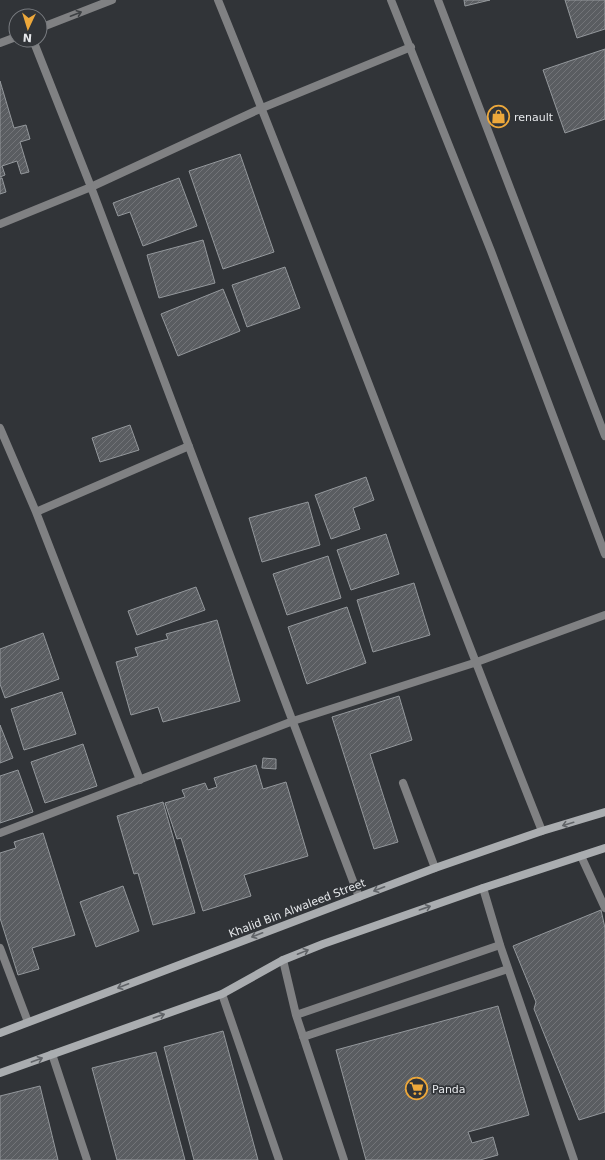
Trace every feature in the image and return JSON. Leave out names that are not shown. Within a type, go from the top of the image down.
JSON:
[{"type":"main road","name":"Khalid Bin Alwaleed Street","points":[[0,1033],[435,868],[542,831],[605,812]]},
{"type":"main road","points":[[0,1073],[222,994],[283,960],[324,944],[483,888],[605,848]]},
{"type":"street","points":[[48,25],[112,0]]},
{"type":"street","points":[[218,0],[262,108],[474,663],[542,831]]},
{"type":"street","points":[[391,0],[491,251],[605,554]]},
{"type":"street","points":[[438,0],[605,436]]},
{"type":"street","points":[[0,224],[91,187],[262,108],[411,47]]},
{"type":"street","points":[[35,48],[91,187],[359,896]]},
{"type":"street","points":[[0,428],[36,512],[140,780]]},
{"type":"street","points":[[36,512],[189,446]]},
{"type":"street","points":[[0,833],[293,721],[474,663],[605,615]]},
{"type":"street","points":[[403,783],[435,868]]},
{"type":"street","points":[[581,856],[605,908]]},
{"type":"street","points":[[483,888],[500,945],[571,1159]]},
{"type":"street","points":[[296,1015],[500,945]]},
{"type":"street","points":[[0,948],[28,1022]]},
{"type":"street","points":[[283,960],[296,1015],[344,1160]]},
{"type":"street","points":[[303,1037],[508,968]]},
{"type":"street","points":[[222,994],[279,1160]]},
{"type":"street","points":[[52,1054],[87,1160]]},
{"type":"building","points":[[464,0],[490,0],[465,6]]},
{"type":"building","points":[[565,0],[605,0],[605,29],[577,38]]},
{"type":"building","points":[[605,49],[605,119],[565,133],[543,70]]},
{"type":"building","points":[[0,81],[14,128],[26,125],[30,139],[20,142],[29,172],[21,174],[17,161],[2,166],[5,175],[0,177]]},
{"type":"building","points":[[240,154],[274,252],[223,269],[189,171]]},
{"type":"building","points":[[0,178],[2,178],[6,192],[0,194]]},
{"type":"building","points":[[179,178],[197,226],[143,246],[130,212],[118,216],[113,203]]},
{"type":"building","points":[[203,240],[215,283],[159,298],[147,255]]},
{"type":"building","points":[[285,267],[300,308],[247,327],[232,285]]},
{"type":"building","points":[[223,289],[240,331],[178,356],[161,314]]},
{"type":"building","points":[[130,425],[139,450],[100,462],[92,438]]},
{"type":"building","points":[[366,477],[374,500],[353,508],[360,529],[331,539],[315,495]]},
{"type":"building","points":[[308,502],[320,545],[262,562],[249,518]]},
{"type":"building","points":[[386,534],[399,574],[351,590],[337,550]]},
{"type":"building","points":[[328,556],[341,598],[287,615],[273,574]]},
{"type":"building","points":[[414,583],[430,635],[373,652],[357,600]]},
{"type":"building","points":[[196,587],[205,610],[137,635],[128,611]]},
{"type":"building","points":[[347,607],[366,663],[307,684],[288,627]]},
{"type":"building","points":[[217,620],[240,701],[163,722],[158,707],[131,715],[116,662],[138,656],[135,648],[168,639],[166,634]]},
{"type":"building","points":[[43,633],[59,679],[5,698],[0,684],[0,649]]},
{"type":"building","points":[[62,692],[76,734],[24,750],[11,709]]},
{"type":"building","points":[[399,696],[412,740],[370,754],[398,842],[374,849],[332,717]]},
{"type":"building","points":[[0,725],[13,758],[0,763]]},
{"type":"building","points":[[83,744],[97,786],[45,803],[31,762]]},
{"type":"building","points":[[263,758],[276,759],[276,769],[262,768]]},
{"type":"building","points":[[256,765],[263,789],[286,782],[308,856],[244,875],[251,896],[203,911],[181,838],[177,839],[165,803],[185,797],[182,790],[205,783],[208,790],[217,787],[214,778]]},
{"type":"building","points":[[18,770],[33,812],[0,823],[0,776]]},
{"type":"building","points":[[163,802],[195,913],[153,925],[138,873],[134,874],[117,816]]},
{"type":"building","points":[[43,833],[75,935],[32,948],[39,969],[18,975],[0,918],[0,853],[16,848],[14,842]]},
{"type":"building","points":[[123,886],[139,931],[96,947],[80,902]]},
{"type":"building","points":[[601,910],[605,928],[605,1112],[579,1120],[534,1009],[536,1002],[513,946]]},
{"type":"building","points":[[498,1006],[529,1115],[468,1132],[472,1143],[493,1137],[498,1155],[480,1160],[366,1160],[336,1050]]},
{"type":"building","points":[[223,1031],[258,1160],[194,1160],[164,1047]]},
{"type":"building","points":[[156,1052],[185,1160],[117,1160],[92,1068]]},
{"type":"building","points":[[40,1086],[58,1160],[0,1160],[0,1096]]},
{"type":"place","name":"renault","points":[[498,117]]},
{"type":"place","name":"Panda","points":[[416,1089]]}]
